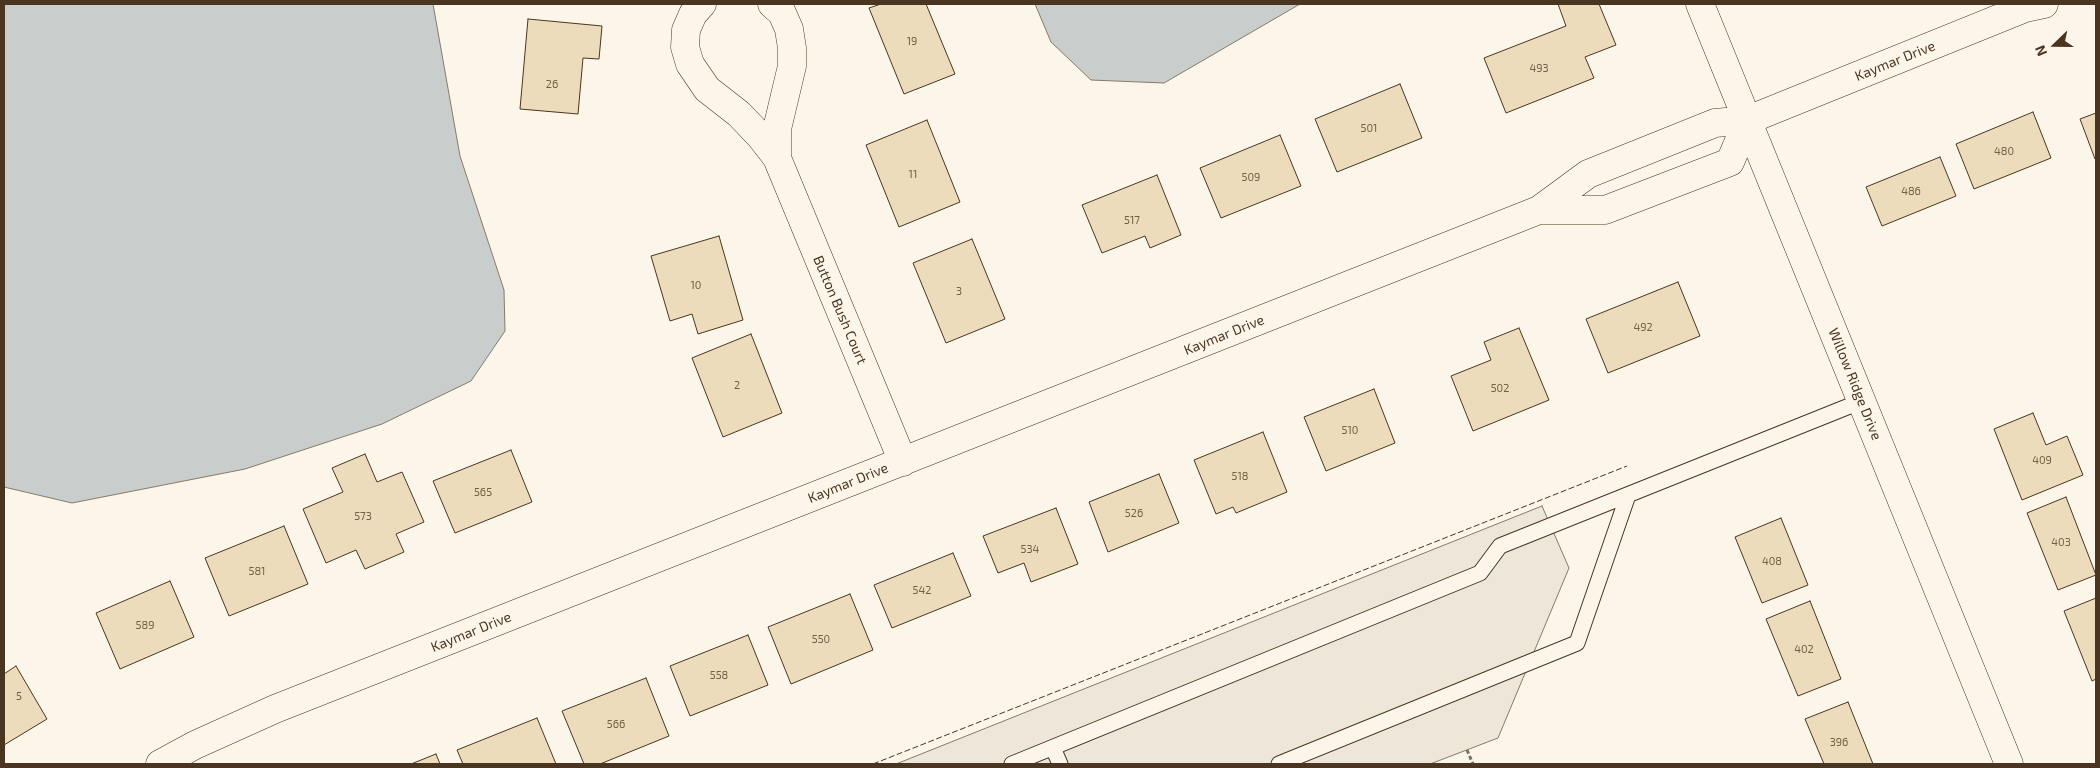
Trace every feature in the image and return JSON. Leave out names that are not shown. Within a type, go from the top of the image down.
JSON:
[{"type":"street","name":"Button Bush Court","points":[[702,4],[693,14],[686,30],[685,47],[690,64],[708,89],[739,114],[760,136],[776,158],[903,462]]},
{"type":"street","name":"Button Bush Court","points":[[772,4],[782,13],[792,48],[792,66],[777,129],[776,158]]},
{"type":"street","name":"Willow Ridge Drive","points":[[1700,4],[2009,764]]},
{"type":"street","name":"Kaymar Drive","points":[[160,764],[195,744],[274,709],[1540,210],[1588,174],[1714,123],[1748,120],[2025,8],[2044,4]]},
{"type":"street","name":"Kaymar Drive","points":[[1540,210],[1605,210],[1730,162],[1748,120]]},
{"type":"lane","points":[[1012,764],[1480,573],[1500,546],[1862,401]]},
{"type":"lane","points":[[1279,764],[1577,643],[1628,495]]},
{"type":"lane","points":[[1053,748],[1060,764]]},
{"type":"path","points":[[1467,750],[1473,764]]},
{"type":"shaded area","points":[[4,4],[433,4],[460,156],[504,290],[505,331],[471,381],[382,424],[245,469],[72,503],[4,487]]},
{"type":"shaded area","points":[[1035,4],[1300,4],[1164,83],[1091,80],[1051,42]]},
{"type":"shaded area","points":[[1542,506],[1569,568],[1498,738],[1430,764],[896,764]]},
{"type":"building","points":[[881,4],[926,4],[955,74],[904,94],[869,8]]},
{"type":"building","points":[[1558,4],[1599,4],[1616,45],[1585,57],[1594,78],[1506,113],[1484,58],[1566,26]]},
{"type":"building","points":[[528,19],[602,26],[599,59],[583,58],[578,114],[520,109]]},
{"type":"building","points":[[1400,84],[1422,138],[1337,172],[1315,119]]},
{"type":"building","points":[[2033,112],[2051,158],[1974,189],[1956,144]]},
{"type":"building","points":[[2096,113],[2096,158],[2095,159],[2080,119]]},
{"type":"building","points":[[927,120],[960,202],[899,227],[866,145]]},
{"type":"building","points":[[1280,135],[1301,186],[1221,218],[1200,168]]},
{"type":"building","points":[[1940,157],[1956,196],[1882,226],[1866,187]]},
{"type":"building","points":[[1157,175],[1181,235],[1150,248],[1145,236],[1102,253],[1082,205]]},
{"type":"building","points":[[719,236],[743,320],[698,334],[692,314],[670,321],[651,256]]},
{"type":"building","points":[[972,239],[1005,319],[946,343],[913,263]]},
{"type":"building","points":[[1678,282],[1700,336],[1608,373],[1586,319]]},
{"type":"building","points":[[1519,328],[1549,400],[1473,431],[1451,376],[1491,360],[1484,342]]},
{"type":"building","points":[[751,334],[782,413],[723,437],[692,358]]},
{"type":"building","points":[[1374,389],[1395,443],[1326,471],[1304,417]]},
{"type":"building","points":[[2033,413],[2046,445],[2067,436],[2083,475],[2022,500],[1994,429]]},
{"type":"building","points":[[1263,432],[1287,492],[1236,513],[1233,507],[1216,514],[1194,460]]},
{"type":"building","points":[[511,450],[532,502],[455,533],[433,481]]},
{"type":"building","points":[[365,454],[377,482],[402,472],[424,522],[396,534],[404,552],[365,569],[356,550],[326,563],[303,509],[343,492],[332,468]]},
{"type":"building","points":[[1159,474],[1179,523],[1108,552],[1089,502]]},
{"type":"building","points":[[2066,497],[2096,575],[2058,590],[2027,513]]},
{"type":"building","points":[[1056,508],[1078,564],[1031,582],[1024,563],[998,573],[983,536]]},
{"type":"building","points":[[1781,518],[1808,585],[1762,603],[1735,537]]},
{"type":"building","points":[[284,526],[308,584],[229,616],[205,558]]},
{"type":"building","points":[[953,553],[971,596],[892,628],[874,585]]},
{"type":"building","points":[[170,581],[194,637],[120,669],[96,613]]},
{"type":"building","points":[[850,594],[873,650],[791,684],[768,627]]},
{"type":"building","points":[[2096,598],[2096,679],[2092,681],[2064,611]]},
{"type":"building","points":[[1810,601],[1841,679],[1798,696],[1766,619]]},
{"type":"building","points":[[748,635],[768,685],[690,716],[670,666]]},
{"type":"building","points":[[16,666],[47,719],[4,745],[4,674]]},
{"type":"building","points":[[646,678],[669,736],[600,764],[584,764],[562,711]]},
{"type":"building","points":[[1848,702],[1873,764],[1824,764],[1805,719]]},
{"type":"building","points":[[537,718],[556,764],[463,764],[457,750]]},
{"type":"building","points":[[436,754],[440,764],[411,764]]},
{"type":"fence","points":[[873,764],[1627,466]]}]
